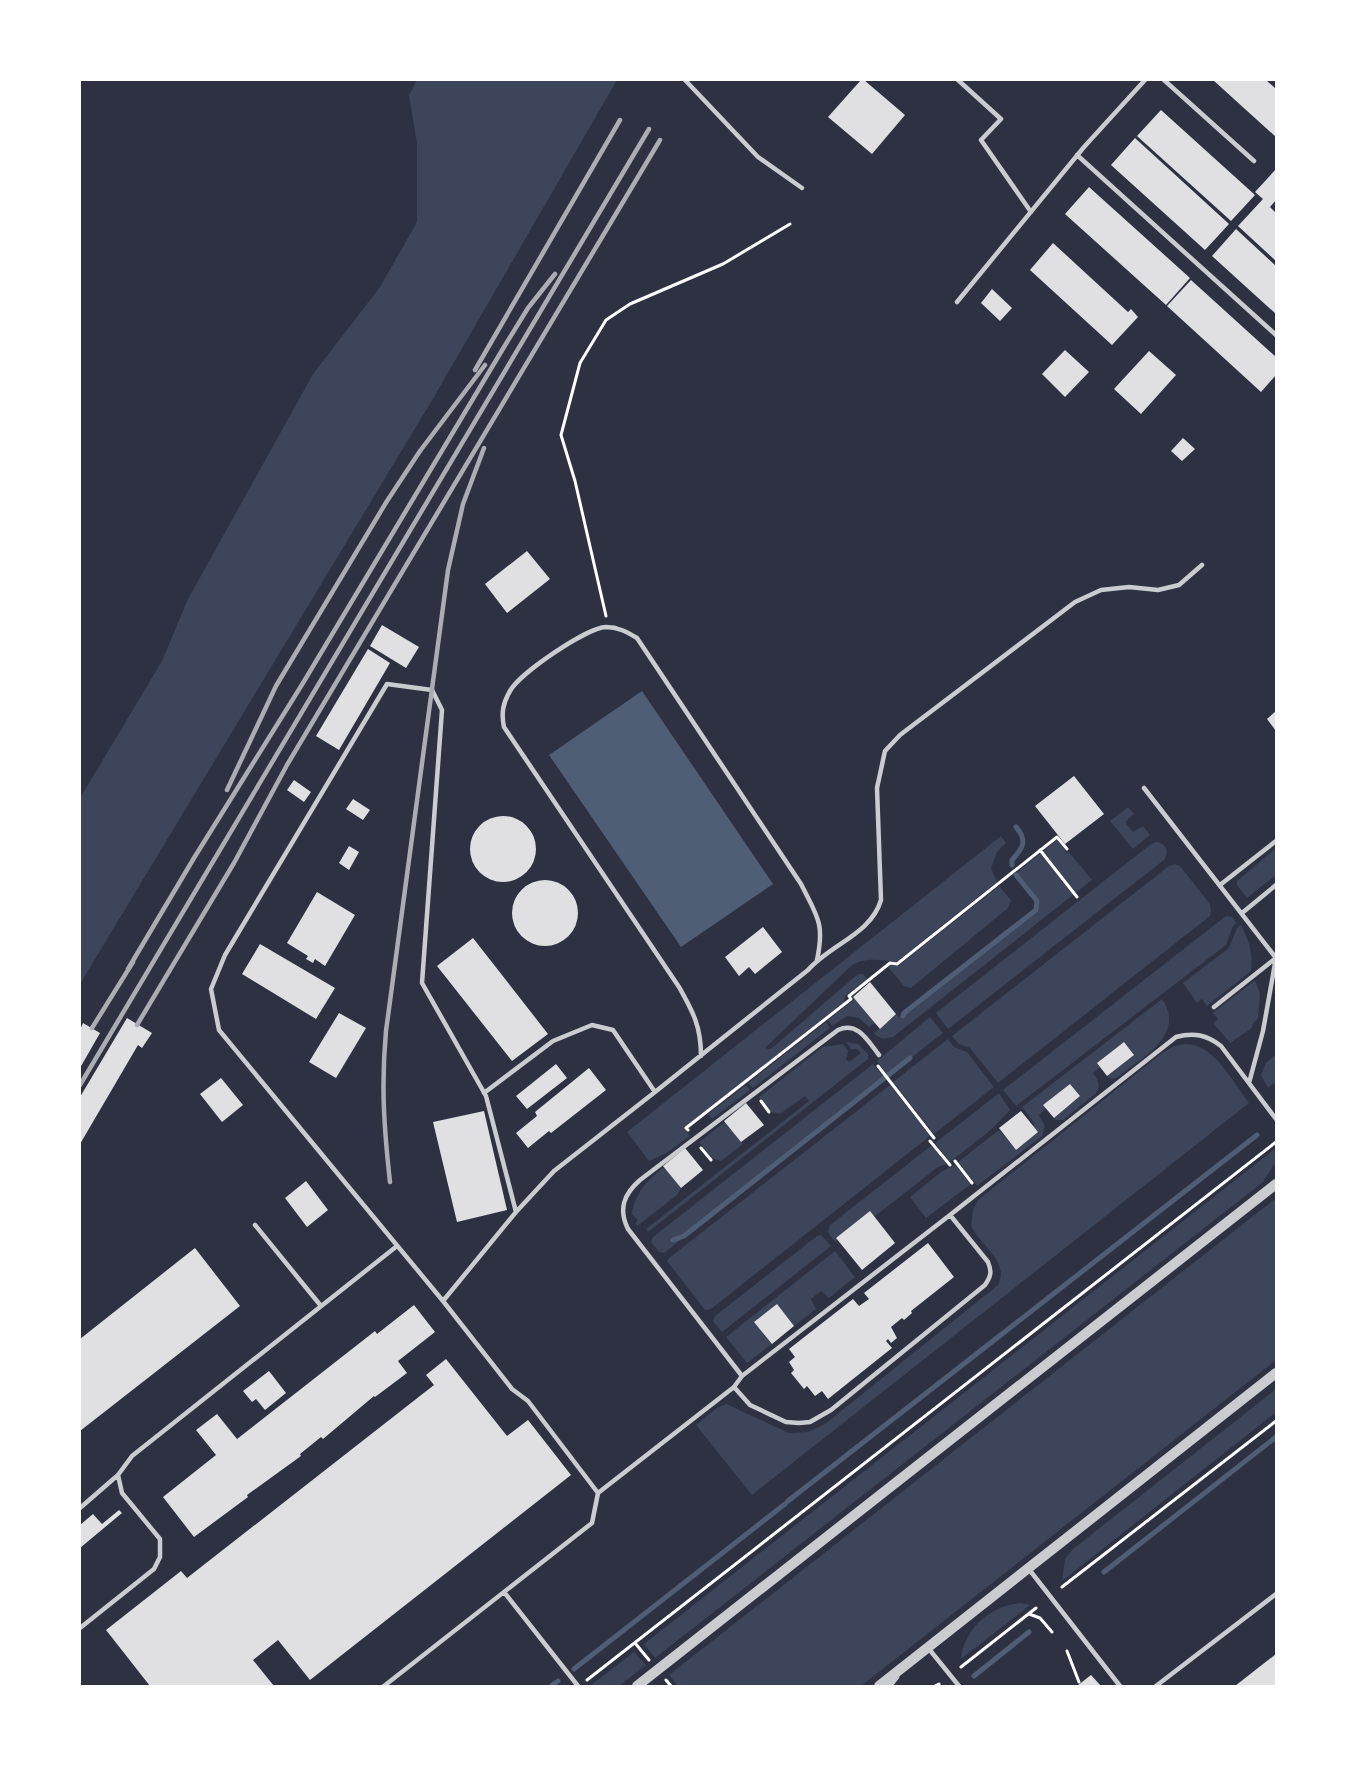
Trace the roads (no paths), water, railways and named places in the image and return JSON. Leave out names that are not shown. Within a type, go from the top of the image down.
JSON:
[{"type":"street","points":[[637,1686],[1276,1184]]},
{"type":"street","points":[[879,1686],[1276,1373]]},
{"type":"lane","points":[[686,80],[758,157],[802,188]]},
{"type":"lane","points":[[958,80],[1001,119],[981,140],[1030,212]]},
{"type":"lane","points":[[957,302],[1077,155],[1145,80]]},
{"type":"lane","points":[[1164,80],[1254,160]]},
{"type":"lane","points":[[1077,155],[1276,335]]},
{"type":"lane","points":[[442,1301],[516,1212],[554,1171],[808,970],[817,960],[866,926],[877,913],[881,900],[877,788],[885,751],[900,735],[1074,602],[1101,590],[1129,587],[1158,590],[1179,585],[1202,565]]},
{"type":"lane","points":[[700,1056],[701,1039],[698,1023],[679,987],[504,727],[502,715],[508,694],[521,678],[582,635],[597,628],[609,627],[624,630],[637,638],[801,884],[819,919],[822,939],[817,960]]},
{"type":"lane","points":[[516,1212],[484,1093],[422,983],[442,710],[432,690],[387,684],[225,955],[211,989],[219,1030],[512,1389],[528,1401],[598,1493]]},
{"type":"lane","points":[[1144,788],[1276,958],[1263,1031],[1250,1083]]},
{"type":"lane","points":[[1220,885],[1276,841]]},
{"type":"lane","points":[[1242,913],[1276,885]]},
{"type":"lane","points":[[1214,1007],[1276,958]]},
{"type":"lane","points":[[484,1093],[553,1041],[592,1025],[612,1030],[655,1092]]},
{"type":"lane","points":[[742,1376],[633,1236],[623,1219],[622,1209],[625,1197],[631,1188],[694,1138],[838,1030],[851,1027],[857,1029],[879,1055]]},
{"type":"lane","points":[[384,1686],[592,1523],[598,1493],[734,1387],[742,1376],[1176,1037],[1197,1034],[1214,1041],[1226,1051],[1276,1119]]},
{"type":"lane","points":[[734,1387],[750,1405],[786,1422],[810,1422],[831,1410],[985,1285],[990,1278],[991,1270],[988,1262],[950,1215]]},
{"type":"lane","points":[[255,1225],[321,1306]]},
{"type":"lane","points":[[80,1508],[118,1475],[132,1456],[397,1246]]},
{"type":"lane","points":[[80,1628],[154,1569],[160,1557],[160,1539],[122,1493],[118,1475]]},
{"type":"lane","points":[[1028,1568],[1120,1686]]},
{"type":"lane","points":[[504,1592],[578,1686]]},
{"type":"lane","points":[[1156,1686],[1276,1594]]},
{"type":"lane","points":[[928,1648],[959,1686]]},
{"type":"lane","points":[[890,1686],[908,1664]]},
{"type":"waterway","points":[[1012,865],[1012,860],[1023,844],[1022,836],[1016,827]]},
{"type":"waterway","points":[[903,1016],[1036,910],[1037,901],[1016,875]]},
{"type":"waterway","points":[[673,1240],[684,1236],[910,1058]]},
{"type":"waterway","points":[[788,1501],[1257,1135]]},
{"type":"waterway","points":[[1104,1572],[1276,1437]]},
{"type":"waterway","points":[[574,1669],[785,1504]]},
{"type":"waterway","points":[[974,1676],[1029,1632]]},
{"type":"waterway","points":[[551,1686],[558,1681]]},
{"type":"railway","points":[[475,370],[620,120]]},
{"type":"railway","points":[[80,1085],[649,129]]},
{"type":"railway","points":[[137,1025],[234,863],[287,765],[660,140]]},
{"type":"railway","points":[[128,969],[303,683],[504,347],[528,308],[555,274]]},
{"type":"railway","points":[[227,790],[276,686],[387,501],[420,451],[485,365]]},
{"type":"railway","points":[[390,1182],[384,1106],[386,1031],[448,570],[463,504],[484,448]]},
{"type":"railway","points":[[92,1028],[133,962]]}]
